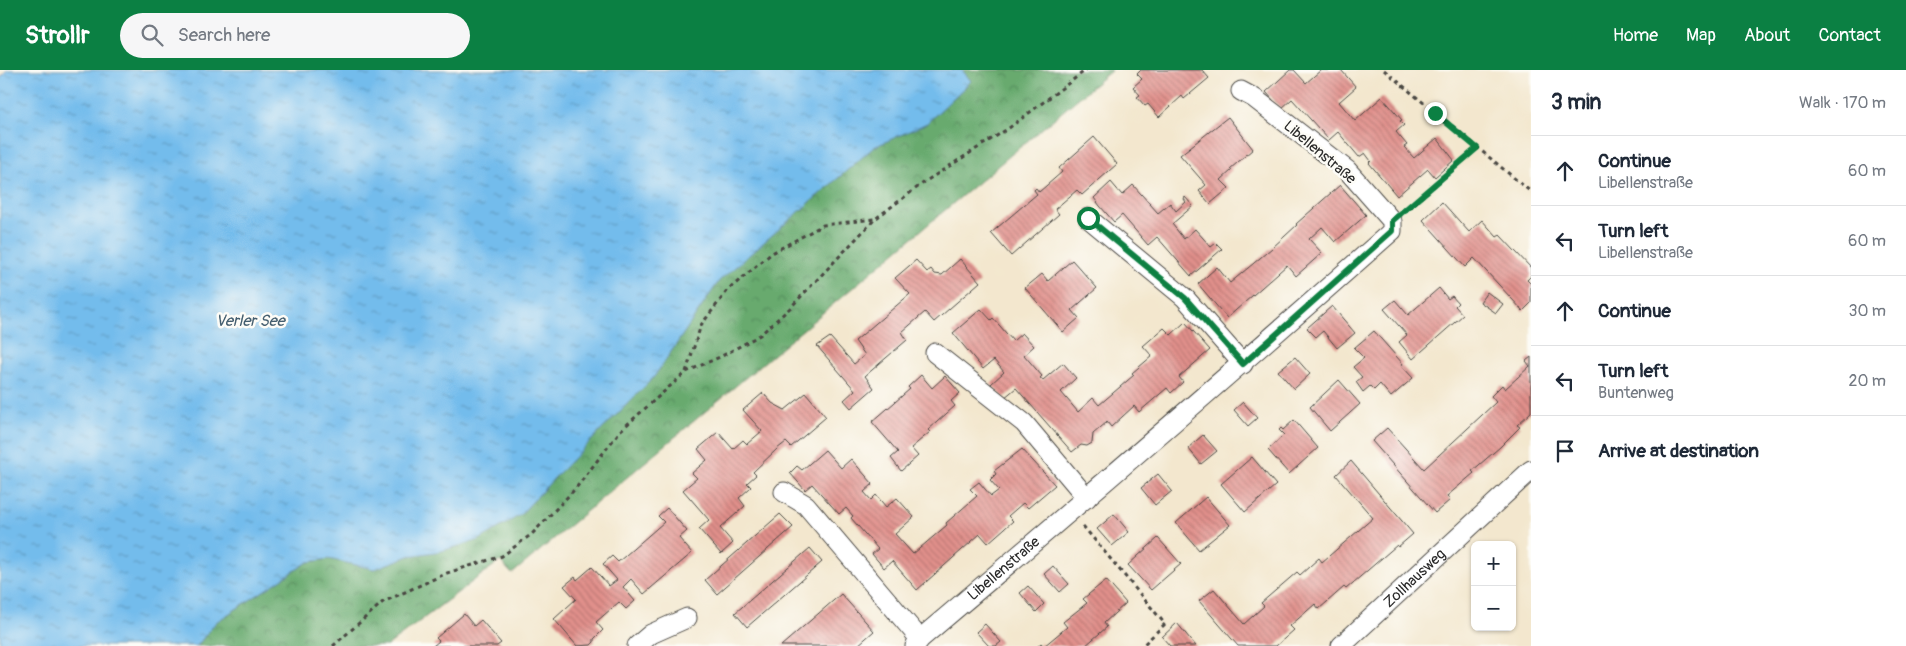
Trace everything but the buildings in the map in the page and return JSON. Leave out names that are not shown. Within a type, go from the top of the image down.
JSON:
[{"type":"street","name":"Libellenstraße","points":[[784,492],[806,505],[917,643],[1243,364],[1392,231],[1392,221],[1347,170],[1241,90]]},
{"type":"street","points":[[1088,218],[1185,298],[1243,364]]},
{"type":"street","points":[[935,353],[1024,423],[1087,498]]},
{"type":"street","name":"Zollhausweg","points":[[1341,646],[1531,470]]},
{"type":"street","points":[[637,646],[651,634],[687,618]]},
{"type":"path","points":[[333,646],[384,602],[447,573],[502,556],[532,534],[576,488],[621,430],[686,372],[722,356],[760,335],[790,308],[875,219],[926,181],[1009,128],[1086,70]]},
{"type":"path","points":[[1384,70],[1531,192]]},
{"type":"path","points":[[1392,221],[1477,148]]},
{"type":"path","points":[[686,372],[700,325],[728,290],[772,253],[823,226],[875,219]]},
{"type":"path","points":[[1071,512],[1165,624],[1142,646]]},
{"type":"green space","points":[[962,70],[1112,70],[512,574],[500,561],[387,646],[197,646],[216,622],[308,562],[329,559],[374,569],[409,556],[441,551],[479,540],[520,515],[654,377],[719,281],[874,147],[927,123],[971,81]]},
{"type":"water","name":"Verler See","points":[[7,70],[962,70],[971,81],[927,123],[874,147],[719,281],[654,377],[520,515],[479,540],[441,551],[409,556],[374,569],[329,559],[308,562],[216,622],[197,646],[0,646],[0,79]]},
{"type":"route","points":[[1088,218],[1185,298],[1243,364],[1392,231],[1392,221],[1477,148],[1435,113]]}]
